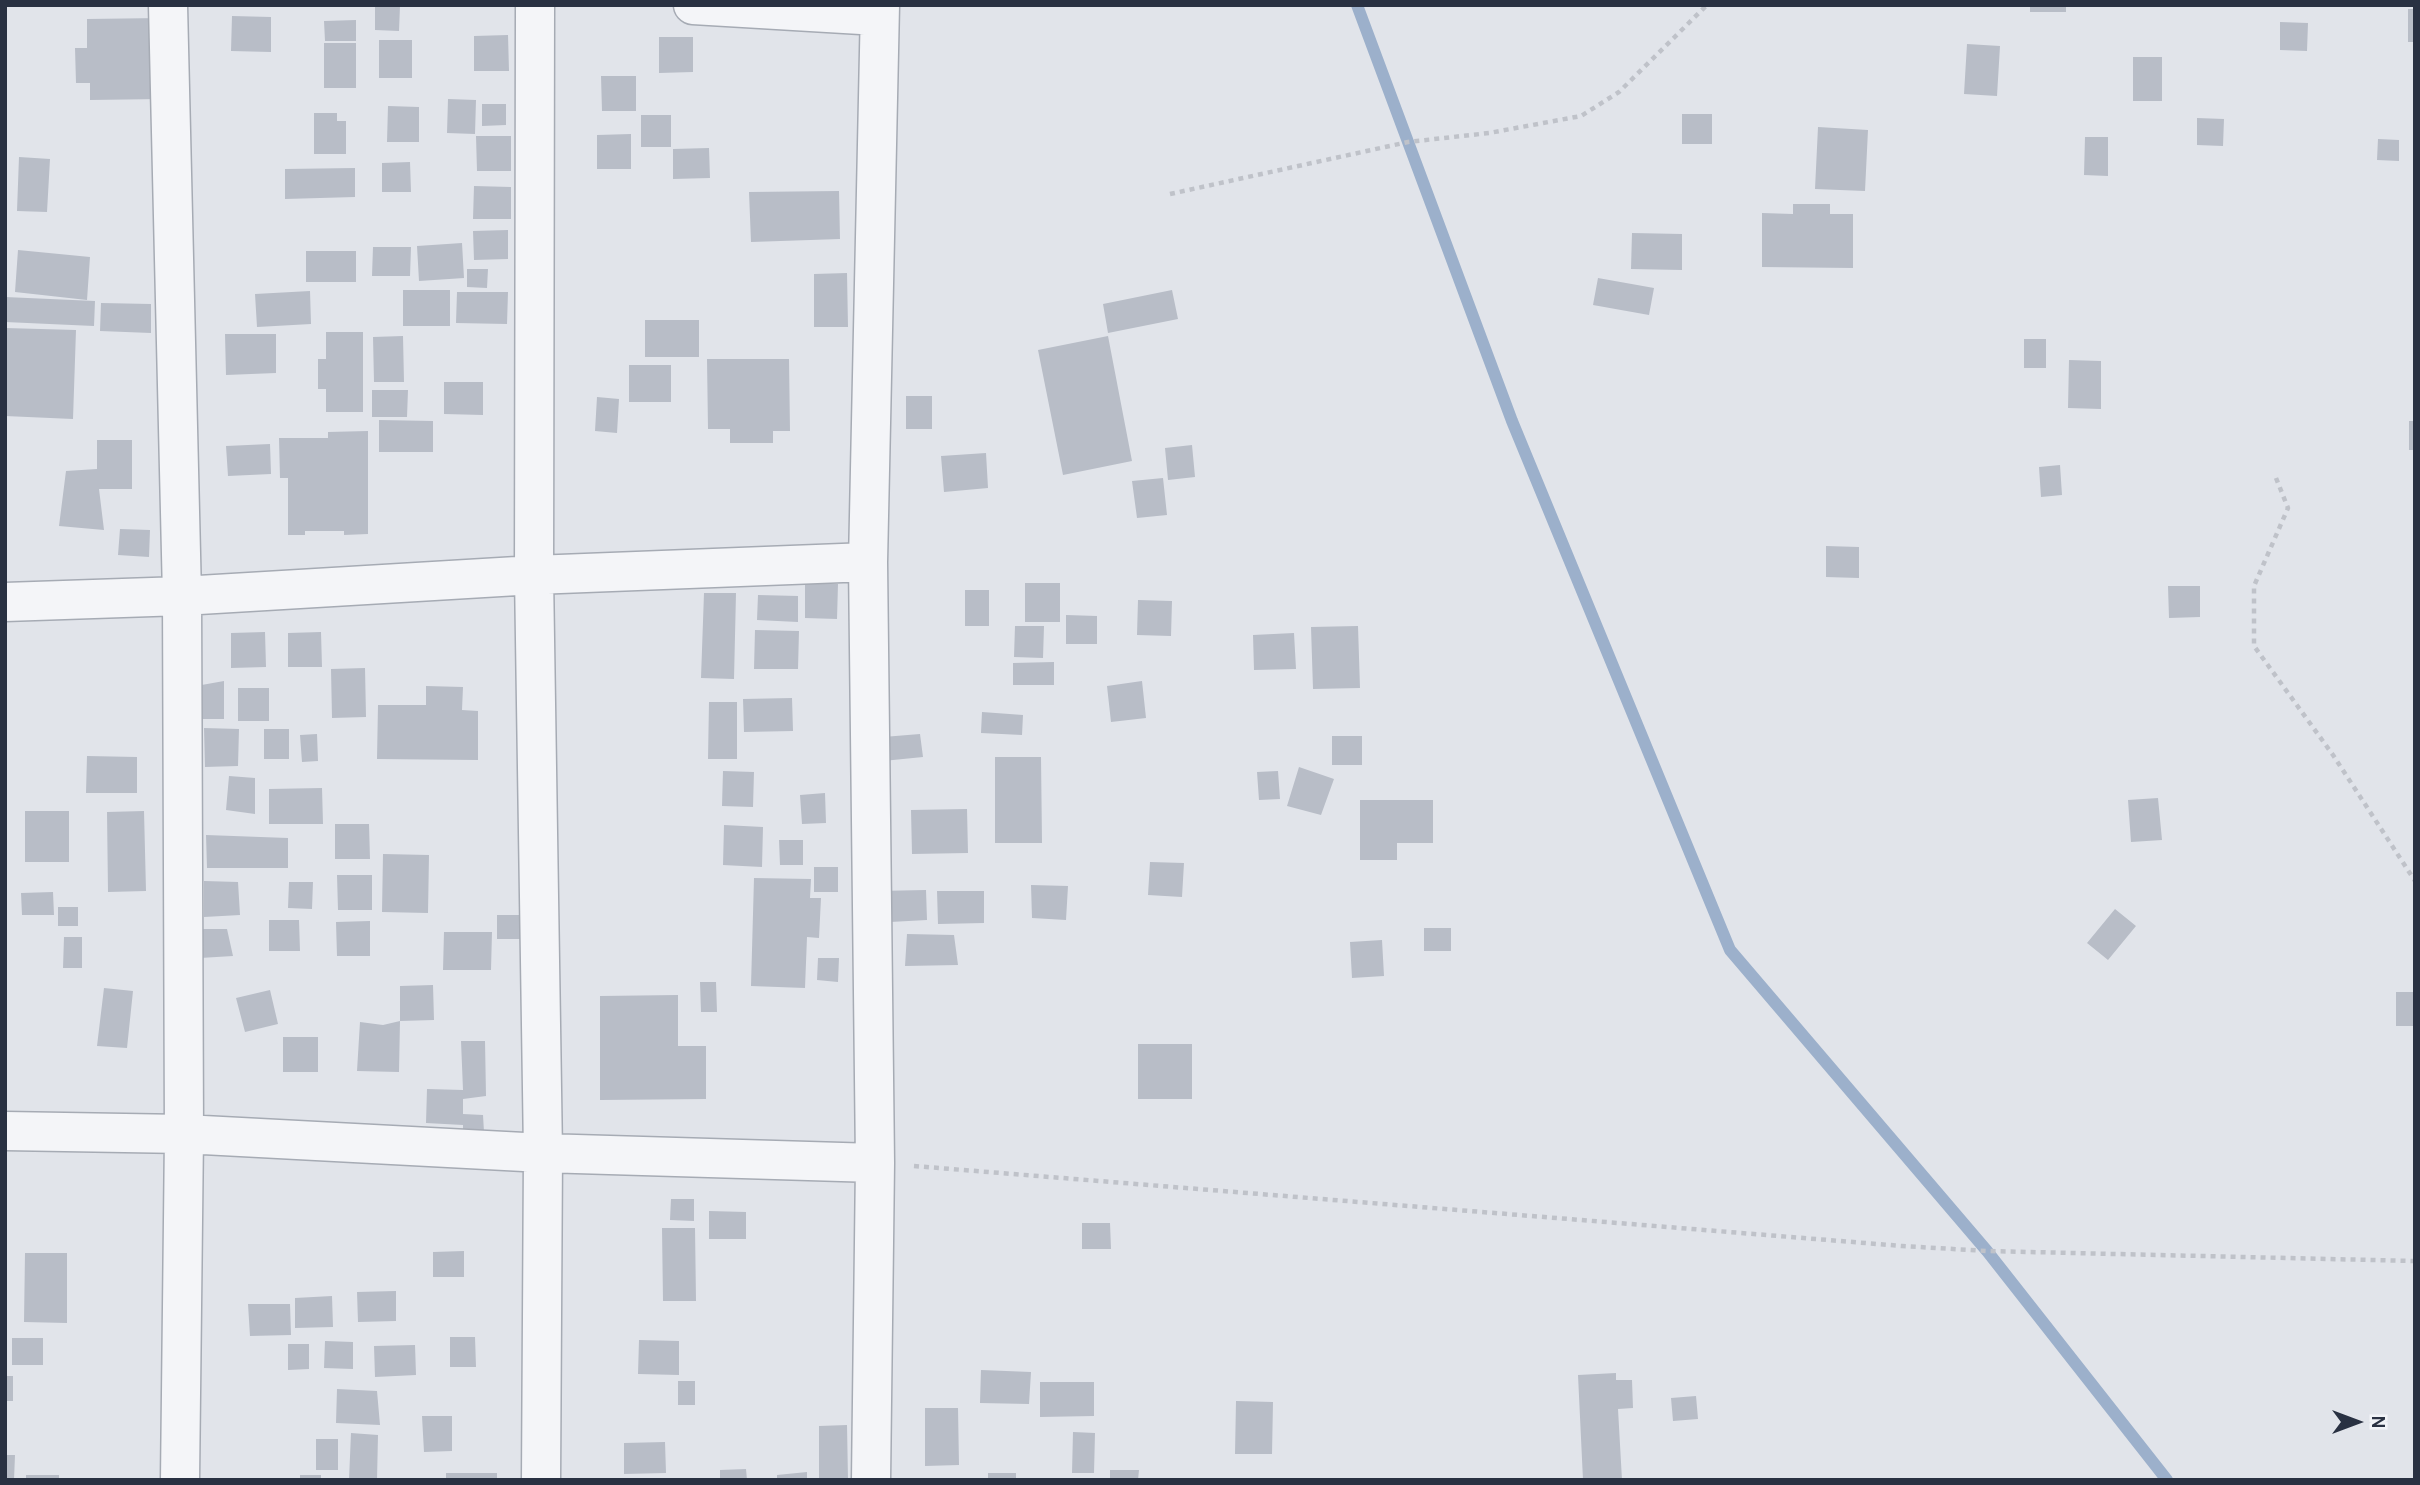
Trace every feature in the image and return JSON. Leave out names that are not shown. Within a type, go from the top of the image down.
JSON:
[{"type":"street","points":[[168,5],[182,596],[184,1134],[180,1480]]},
{"type":"street","points":[[535,5],[534,575],[543,1153],[541,1480]]},
{"type":"street","points":[[693,5],[879,11],[868,562],[875,1163],[871,1480]]},
{"type":"street","points":[[5,602],[182,596],[534,575],[868,562]]},
{"type":"street","points":[[5,1131],[184,1134],[543,1153],[875,1163]]},
{"type":"path","points":[[1170,194],[1408,142],[1489,132],[1581,116],[1619,92],[1707,5]]},
{"type":"path","points":[[2276,478],[2288,508],[2254,586],[2254,646],[2333,755],[2415,881]]},
{"type":"path","points":[[875,1163],[1902,1247],[2415,1261]]},
{"type":"building","points":[[2030,5],[2066,5],[2066,12],[2030,12]]},
{"type":"building","points":[[375,6],[400,6],[399,31],[375,30]]},
{"type":"building","points":[[2408,9],[2415,9],[2415,42],[2408,42]]},
{"type":"building","points":[[232,16],[271,17],[271,52],[231,51]]},
{"type":"building","points":[[161,18],[162,99],[90,100],[90,83],[76,83],[75,48],[87,48],[87,19]]},
{"type":"building","points":[[356,20],[356,41],[325,41],[324,21]]},
{"type":"building","points":[[2280,22],[2308,23],[2307,51],[2280,50]]},
{"type":"building","points":[[508,35],[509,71],[474,71],[474,36]]},
{"type":"building","points":[[659,37],[693,37],[693,72],[659,73]]},
{"type":"building","points":[[379,40],[412,40],[412,78],[379,78]]},
{"type":"building","points":[[324,43],[356,43],[356,88],[324,88]]},
{"type":"building","points":[[1967,44],[2000,46],[1997,96],[1964,94]]},
{"type":"building","points":[[2133,57],[2162,57],[2162,101],[2133,101]]},
{"type":"building","points":[[601,76],[636,76],[636,111],[602,111]]},
{"type":"building","points":[[448,99],[476,100],[475,134],[447,133]]},
{"type":"building","points":[[482,104],[506,104],[506,125],[482,126]]},
{"type":"building","points":[[388,106],[419,107],[419,142],[387,142]]},
{"type":"building","points":[[314,113],[337,113],[337,121],[346,121],[346,154],[314,154]]},
{"type":"building","points":[[1682,114],[1712,114],[1712,144],[1682,144]]},
{"type":"building","points":[[641,115],[671,115],[671,147],[641,147]]},
{"type":"building","points":[[2197,118],[2224,119],[2223,146],[2197,145]]},
{"type":"building","points":[[1818,127],[1868,130],[1865,191],[1815,189]]},
{"type":"building","points":[[631,134],[631,169],[597,169],[597,135]]},
{"type":"building","points":[[476,136],[511,136],[511,171],[477,171]]},
{"type":"building","points":[[2085,137],[2108,137],[2108,176],[2084,175]]},
{"type":"building","points":[[2378,139],[2399,140],[2399,161],[2377,160]]},
{"type":"building","points":[[709,148],[710,178],[673,179],[673,149]]},
{"type":"building","points":[[19,157],[50,159],[47,212],[17,211]]},
{"type":"building","points":[[410,162],[411,192],[382,192],[382,163]]},
{"type":"building","points":[[355,168],[355,197],[285,199],[285,169]]},
{"type":"building","points":[[474,186],[511,187],[511,219],[473,219]]},
{"type":"building","points":[[839,191],[840,239],[751,242],[749,192]]},
{"type":"building","points":[[1793,204],[1830,204],[1830,214],[1853,214],[1853,268],[1762,267],[1762,213],[1793,214]]},
{"type":"building","points":[[508,230],[508,259],[474,260],[473,231]]},
{"type":"building","points":[[1632,233],[1682,234],[1682,270],[1631,269]]},
{"type":"building","points":[[462,243],[464,278],[419,281],[417,246]]},
{"type":"building","points":[[373,247],[411,247],[410,276],[372,276]]},
{"type":"building","points":[[18,250],[90,257],[87,300],[15,292]]},
{"type":"building","points":[[306,251],[356,251],[356,282],[306,282]]},
{"type":"building","points":[[467,269],[488,269],[487,288],[467,287]]},
{"type":"building","points":[[847,273],[848,327],[814,327],[814,274]]},
{"type":"building","points":[[1598,278],[1654,288],[1649,315],[1593,305]]},
{"type":"building","points":[[403,290],[450,290],[450,326],[403,326]]},
{"type":"building","points":[[1172,290],[1178,319],[1108,333],[1103,304]]},
{"type":"building","points":[[310,291],[311,324],[257,327],[255,294]]},
{"type":"building","points":[[457,292],[508,292],[507,324],[456,323]]},
{"type":"building","points":[[5,297],[95,301],[94,326],[5,322]]},
{"type":"building","points":[[101,303],[151,304],[151,333],[100,331]]},
{"type":"building","points":[[645,320],[699,320],[699,357],[645,357]]},
{"type":"building","points":[[5,328],[76,330],[73,419],[5,416]]},
{"type":"building","points":[[326,332],[363,332],[363,412],[326,412],[326,389],[318,389],[318,359],[326,359]]},
{"type":"building","points":[[225,334],[276,334],[276,373],[226,375]]},
{"type":"building","points":[[403,336],[404,382],[374,382],[373,337]]},
{"type":"building","points":[[1108,336],[1132,461],[1063,475],[1038,350]]},
{"type":"building","points":[[2024,339],[2046,339],[2046,368],[2024,368]]},
{"type":"building","points":[[707,359],[789,359],[790,431],[773,431],[773,443],[730,443],[730,429],[708,429]]},
{"type":"building","points":[[2069,360],[2101,361],[2101,409],[2068,408]]},
{"type":"building","points":[[629,365],[671,365],[671,402],[629,402]]},
{"type":"building","points":[[444,382],[483,382],[483,415],[444,414]]},
{"type":"building","points":[[372,390],[408,390],[407,417],[372,417]]},
{"type":"building","points":[[906,396],[932,396],[932,429],[906,429]]},
{"type":"building","points":[[597,397],[619,399],[617,433],[595,431]]},
{"type":"building","points":[[379,420],[433,421],[433,452],[379,452]]},
{"type":"building","points":[[2409,421],[2415,421],[2415,450],[2409,450]]},
{"type":"building","points":[[368,431],[368,534],[344,535],[344,531],[305,531],[305,535],[288,535],[288,478],[280,478],[279,438],[328,438],[328,432]]},
{"type":"building","points":[[97,440],[132,440],[132,489],[99,489],[104,530],[59,526],[66,471],[97,469]]},
{"type":"building","points":[[270,444],[271,474],[228,476],[226,446]]},
{"type":"building","points":[[1192,445],[1195,477],[1168,480],[1165,448]]},
{"type":"building","points":[[986,453],[988,488],[944,492],[941,456]]},
{"type":"building","points":[[2060,465],[2062,495],[2041,497],[2039,467]]},
{"type":"building","points":[[1163,478],[1167,515],[1137,518],[1132,481]]},
{"type":"building","points":[[120,529],[150,530],[149,557],[118,555]]},
{"type":"building","points":[[1826,546],[1859,547],[1859,578],[1826,577]]},
{"type":"building","points":[[805,583],[838,584],[837,619],[805,618]]},
{"type":"building","points":[[1025,583],[1060,583],[1060,622],[1025,622]]},
{"type":"building","points":[[2168,586],[2200,586],[2200,617],[2169,618]]},
{"type":"building","points":[[965,590],[989,590],[989,626],[965,626]]},
{"type":"building","points":[[704,593],[736,593],[734,679],[701,678]]},
{"type":"building","points":[[758,595],[798,596],[798,622],[757,620]]},
{"type":"building","points":[[1138,600],[1172,601],[1171,636],[1137,635]]},
{"type":"building","points":[[1066,615],[1097,616],[1097,644],[1066,644]]},
{"type":"building","points":[[1015,626],[1044,626],[1043,658],[1014,657]]},
{"type":"building","points":[[1358,626],[1360,688],[1313,689],[1311,627]]},
{"type":"building","points":[[755,630],[799,631],[798,669],[754,669]]},
{"type":"building","points":[[265,632],[266,667],[231,668],[231,633]]},
{"type":"building","points":[[321,632],[322,667],[288,667],[288,633]]},
{"type":"building","points":[[1294,633],[1296,669],[1254,670],[1253,635]]},
{"type":"building","points":[[1054,662],[1054,685],[1013,685],[1013,663]]},
{"type":"building","points":[[365,668],[366,717],[332,718],[331,669]]},
{"type":"building","points":[[224,681],[224,719],[196,719],[196,686]]},
{"type":"building","points":[[1142,681],[1146,718],[1111,722],[1107,686]]},
{"type":"building","points":[[426,686],[463,687],[462,710],[478,711],[478,760],[377,759],[378,705],[426,705]]},
{"type":"building","points":[[238,688],[269,688],[269,721],[238,721]]},
{"type":"building","points":[[792,698],[793,731],[744,732],[743,699]]},
{"type":"building","points":[[709,702],[737,702],[737,759],[708,759]]},
{"type":"building","points":[[982,712],[1023,715],[1022,735],[981,733]]},
{"type":"building","points":[[204,728],[239,729],[238,766],[205,767]]},
{"type":"building","points":[[264,729],[289,729],[289,759],[264,759]]},
{"type":"building","points":[[317,734],[318,761],[302,762],[300,735]]},
{"type":"building","points":[[920,734],[923,757],[873,762],[871,738]]},
{"type":"building","points":[[1332,736],[1362,736],[1362,765],[1332,765]]},
{"type":"building","points":[[87,756],[137,757],[137,793],[86,793]]},
{"type":"building","points":[[995,757],[1041,757],[1042,843],[995,843]]},
{"type":"building","points":[[1299,767],[1334,779],[1321,815],[1287,806]]},
{"type":"building","points":[[723,771],[754,772],[753,807],[722,806]]},
{"type":"building","points":[[1278,771],[1280,799],[1259,800],[1257,772]]},
{"type":"building","points":[[229,776],[255,778],[255,814],[226,810]]},
{"type":"building","points":[[322,788],[323,824],[269,824],[269,789]]},
{"type":"building","points":[[825,793],[826,823],[802,824],[800,795]]},
{"type":"building","points":[[2158,798],[2162,840],[2131,842],[2128,800]]},
{"type":"building","points":[[1360,800],[1433,800],[1433,843],[1397,843],[1397,860],[1360,860]]},
{"type":"building","points":[[967,809],[968,853],[912,854],[911,810]]},
{"type":"building","points":[[25,811],[69,811],[69,862],[25,862]]},
{"type":"building","points":[[144,811],[146,891],[108,892],[107,812]]},
{"type":"building","points":[[335,824],[369,824],[370,859],[335,859]]},
{"type":"building","points":[[724,825],[763,827],[762,867],[723,865]]},
{"type":"building","points":[[206,835],[288,838],[288,868],[207,868]]},
{"type":"building","points":[[779,840],[803,840],[803,865],[780,865]]},
{"type":"building","points":[[383,854],[429,855],[428,913],[382,912]]},
{"type":"building","points":[[1150,862],[1184,863],[1182,897],[1148,895]]},
{"type":"building","points":[[814,867],[838,867],[838,892],[814,892]]},
{"type":"building","points":[[337,875],[372,875],[372,910],[338,910]]},
{"type":"building","points":[[754,878],[811,879],[810,898],[821,898],[819,938],[807,937],[805,988],[751,986]]},
{"type":"building","points":[[204,881],[238,882],[240,915],[204,917]]},
{"type":"building","points":[[289,882],[313,882],[312,909],[288,908]]},
{"type":"building","points":[[1031,885],[1068,886],[1066,920],[1032,918]]},
{"type":"building","points":[[926,890],[927,920],[890,922],[878,891]]},
{"type":"building","points":[[937,891],[984,891],[984,923],[938,924]]},
{"type":"building","points":[[53,892],[54,915],[22,915],[21,893]]},
{"type":"building","points":[[58,907],[78,907],[78,926],[58,926]]},
{"type":"building","points":[[2115,909],[2136,926],[2108,960],[2087,943]]},
{"type":"building","points":[[497,915],[520,915],[520,939],[497,939]]},
{"type":"building","points":[[269,920],[299,920],[300,951],[269,951]]},
{"type":"building","points":[[370,921],[370,956],[337,956],[336,922]]},
{"type":"building","points":[[1424,928],[1451,928],[1451,951],[1424,951]]},
{"type":"building","points":[[201,929],[227,929],[233,956],[200,958]]},
{"type":"building","points":[[444,932],[492,932],[491,970],[443,970]]},
{"type":"building","points":[[907,934],[954,935],[958,965],[905,966]]},
{"type":"building","points":[[64,937],[82,937],[82,968],[63,968]]},
{"type":"building","points":[[1382,940],[1384,976],[1352,978],[1350,942]]},
{"type":"building","points":[[818,958],[839,958],[838,982],[817,980]]},
{"type":"building","points":[[700,982],[716,982],[717,1012],[701,1012]]},
{"type":"building","points":[[433,985],[434,1020],[400,1021],[400,986]]},
{"type":"building","points":[[104,988],[133,991],[127,1048],[97,1046]]},
{"type":"building","points":[[270,990],[278,1024],[245,1032],[236,998]]},
{"type":"building","points":[[2396,992],[2415,992],[2415,1026],[2396,1026]]},
{"type":"building","points":[[678,995],[678,1046],[706,1046],[706,1099],[600,1100],[600,996]]},
{"type":"building","points":[[400,1021],[399,1072],[357,1071],[360,1022],[383,1025]]},
{"type":"building","points":[[283,1037],[318,1037],[318,1072],[283,1072]]},
{"type":"building","points":[[461,1041],[485,1041],[486,1096],[463,1099],[463,1114],[483,1115],[484,1132],[463,1133],[463,1125],[426,1123],[427,1089],[463,1090]]},
{"type":"building","points":[[1138,1044],[1192,1044],[1192,1099],[1138,1099]]},
{"type":"building","points":[[671,1199],[694,1199],[694,1221],[670,1220]]},
{"type":"building","points":[[709,1211],[746,1212],[746,1239],[709,1239]]},
{"type":"building","points":[[1082,1223],[1110,1223],[1111,1249],[1082,1249]]},
{"type":"building","points":[[662,1228],[695,1228],[696,1301],[663,1301]]},
{"type":"building","points":[[464,1251],[464,1277],[433,1277],[433,1252]]},
{"type":"building","points":[[25,1253],[67,1253],[67,1323],[24,1322]]},
{"type":"building","points":[[396,1291],[396,1321],[358,1322],[357,1292]]},
{"type":"building","points":[[332,1296],[333,1327],[295,1328],[295,1298]]},
{"type":"building","points":[[248,1304],[290,1304],[291,1335],[250,1336]]},
{"type":"building","points":[[450,1337],[475,1337],[476,1367],[450,1367]]},
{"type":"building","points":[[12,1338],[43,1338],[43,1365],[12,1365]]},
{"type":"building","points":[[639,1340],[679,1341],[679,1375],[638,1374]]},
{"type":"building","points":[[325,1341],[353,1342],[353,1369],[324,1368]]},
{"type":"building","points":[[288,1344],[309,1344],[309,1369],[288,1370]]},
{"type":"building","points":[[415,1345],[416,1375],[375,1377],[374,1346]]},
{"type":"building","points":[[981,1370],[1031,1372],[1029,1404],[980,1403]]},
{"type":"building","points":[[1616,1373],[1616,1380],[1632,1380],[1633,1408],[1618,1409],[1622,1480],[1583,1480],[1578,1375]]},
{"type":"building","points":[[5,1376],[13,1376],[13,1401],[5,1401]]},
{"type":"building","points":[[678,1381],[695,1381],[695,1405],[678,1405]]},
{"type":"building","points":[[1040,1382],[1094,1382],[1094,1416],[1040,1417]]},
{"type":"building","points":[[337,1389],[377,1391],[380,1425],[336,1423]]},
{"type":"building","points":[[1696,1396],[1698,1419],[1673,1421],[1671,1398]]},
{"type":"building","points":[[1236,1401],[1273,1402],[1272,1454],[1235,1454]]},
{"type":"building","points":[[925,1408],[958,1408],[959,1465],[925,1466]]},
{"type":"building","points":[[422,1416],[452,1416],[452,1451],[424,1452]]},
{"type":"building","points":[[847,1425],[848,1480],[819,1480],[819,1426]]},
{"type":"building","points":[[1073,1432],[1095,1433],[1094,1473],[1072,1473]]},
{"type":"building","points":[[351,1433],[378,1435],[377,1480],[349,1480]]},
{"type":"building","points":[[316,1439],[338,1439],[338,1470],[316,1470]]},
{"type":"building","points":[[665,1442],[666,1473],[624,1474],[624,1443]]},
{"type":"building","points":[[5,1455],[15,1455],[14,1480],[5,1480]]},
{"type":"building","points":[[746,1469],[747,1480],[720,1480],[720,1470]]},
{"type":"building","points":[[1110,1470],[1139,1470],[1138,1480],[1110,1480]]},
{"type":"building","points":[[807,1472],[807,1480],[777,1480],[777,1475]]},
{"type":"building","points":[[446,1473],[497,1473],[497,1480],[446,1480]]},
{"type":"building","points":[[988,1473],[1016,1473],[1016,1480],[988,1480]]},
{"type":"building","points":[[26,1475],[59,1475],[59,1480],[26,1480]]},
{"type":"building","points":[[300,1475],[321,1475],[321,1480],[300,1480]]},
{"type":"waterway","points":[[1357,5],[1512,421],[1730,950],[1987,1251],[2167,1480]]}]
